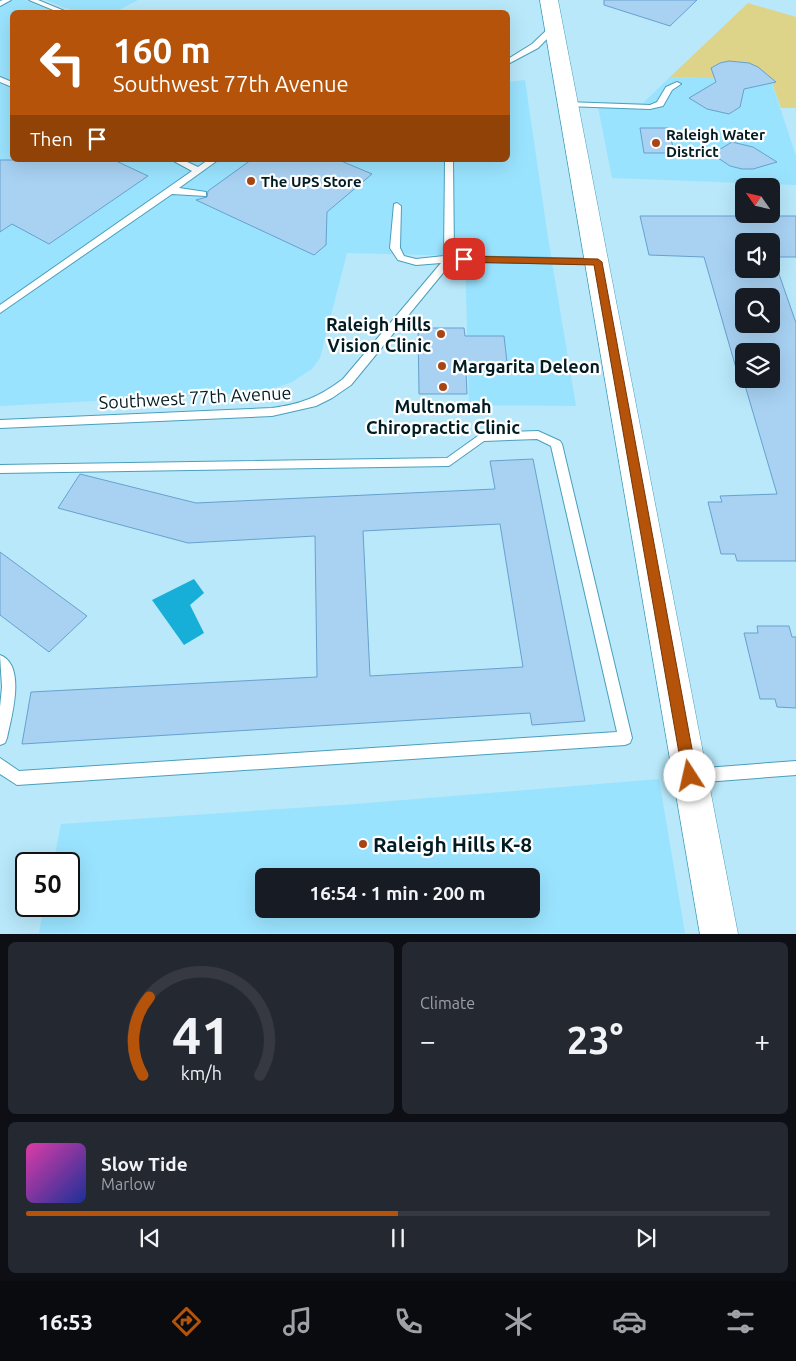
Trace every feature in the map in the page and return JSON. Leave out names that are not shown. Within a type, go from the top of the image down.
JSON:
[{"type":"main road","points":[[549,0],[566,104],[598,262],[630,452],[719,934]]},
{"type":"lane","points":[[0,4],[8,0]]},
{"type":"lane","points":[[32,0],[58,10]]},
{"type":"lane","points":[[510,61],[535,46],[554,28]]},
{"type":"lane","points":[[566,104],[650,107],[660,104],[669,89],[677,84]]},
{"type":"lane","points":[[180,162],[199,171]]},
{"type":"lane","points":[[0,310],[211,162]]},
{"type":"lane","points":[[449,162],[449,258]]},
{"type":"lane","points":[[170,191],[186,190],[203,194]]},
{"type":"lane","points":[[397,206],[395,248],[401,258],[416,262],[449,258],[598,262]]},
{"type":"lane","name":"Southwest 77th Avenue","points":[[0,424],[272,412],[300,408],[326,398],[347,382],[449,258]]},
{"type":"lane","points":[[0,469],[449,462],[482,437],[538,435],[556,444],[624,738],[17,778],[0,765]]},
{"type":"lane","points":[[0,662],[5,665],[10,684],[4,692],[0,738]]},
{"type":"lane","points":[[690,776],[796,768]]},
{"type":"shaded area","points":[[0,0],[25,0],[50,10],[10,10],[10,162],[510,162],[510,82],[525,80],[548,238],[576,406],[469,405],[465,256],[347,253],[320,358],[312,369],[292,382],[264,392],[0,406]]},
{"type":"shaded area","points":[[45,0],[138,0],[119,10],[71,10]]},
{"type":"shaded area","points":[[748,3],[796,17],[796,108],[781,108],[771,80],[670,77]]},
{"type":"shaded area","points":[[670,77],[771,80],[796,156],[796,185],[780,184],[780,178],[735,178],[735,183],[612,178],[597,102],[643,103]]},
{"type":"shaded area","points":[[194,579],[204,593],[190,605],[204,633],[184,645],[152,600]]},
{"type":"shaded area","name":"Raleigh Hills K-8","points":[[659,779],[685,933],[39,933],[42,917],[80,917],[80,852],[55,852],[61,824],[355,804]]},
{"type":"building","points":[[604,0],[697,0],[670,26],[604,5]]},
{"type":"building","points":[[729,61],[749,63],[758,67],[776,82],[744,89],[740,107],[729,114],[707,109],[689,98],[716,82],[711,68]]},
{"type":"building","name":"Raleigh Water District","points":[[640,128],[669,128],[674,153],[644,153]]},
{"type":"building","points":[[732,142],[753,147],[777,162],[753,169],[742,169],[730,166],[712,154]]},
{"type":"building","points":[[0,160],[10,160],[10,162],[118,162],[148,176],[49,244],[12,224],[0,232]]},
{"type":"building","points":[[248,162],[344,162],[372,174],[327,212],[326,245],[314,255],[196,200],[207,197],[208,191]]},
{"type":"building","points":[[640,216],[735,216],[735,223],[780,223],[780,216],[796,216],[796,257],[780,257],[780,233],[735,233],[735,278],[780,277],[796,323],[796,561],[737,561],[735,554],[721,554],[708,502],[722,502],[720,496],[777,494],[746,388],[780,388],[780,343],[735,343],[735,365],[704,257],[649,255]]},
{"type":"building","points":[[418,328],[464,328],[465,336],[504,336],[508,371],[466,371],[467,394],[419,394]]},
{"type":"building","points":[[533,459],[585,721],[532,725],[530,713],[22,744],[31,692],[317,677],[315,536],[188,543],[58,508],[80,474],[196,503],[495,489],[490,461]],"holes":[[[500,524],[523,667],[370,676],[363,531]]]},
{"type":"building","points":[[0,552],[87,616],[49,652],[0,615]]},
{"type":"building","points":[[757,626],[789,626],[792,637],[796,637],[796,708],[777,707],[775,699],[760,699],[744,633],[758,633]]},
{"type":"place","name":"Raleigh Water District","points":[[656,143]]},
{"type":"place","name":"The UPS Store","points":[[251,181]]},
{"type":"place","name":"Raleigh Hills Vision Clinic","points":[[441,334]]},
{"type":"place","name":"Margarita Deleon","points":[[442,366]]},
{"type":"place","name":"Multnomah Chiropractic Clinic","points":[[443,387]]},
{"type":"place","name":"Raleigh Hills K-8","points":[[363,844]]},
{"type":"route","points":[[464,259],[598,262],[690,776]]}]
